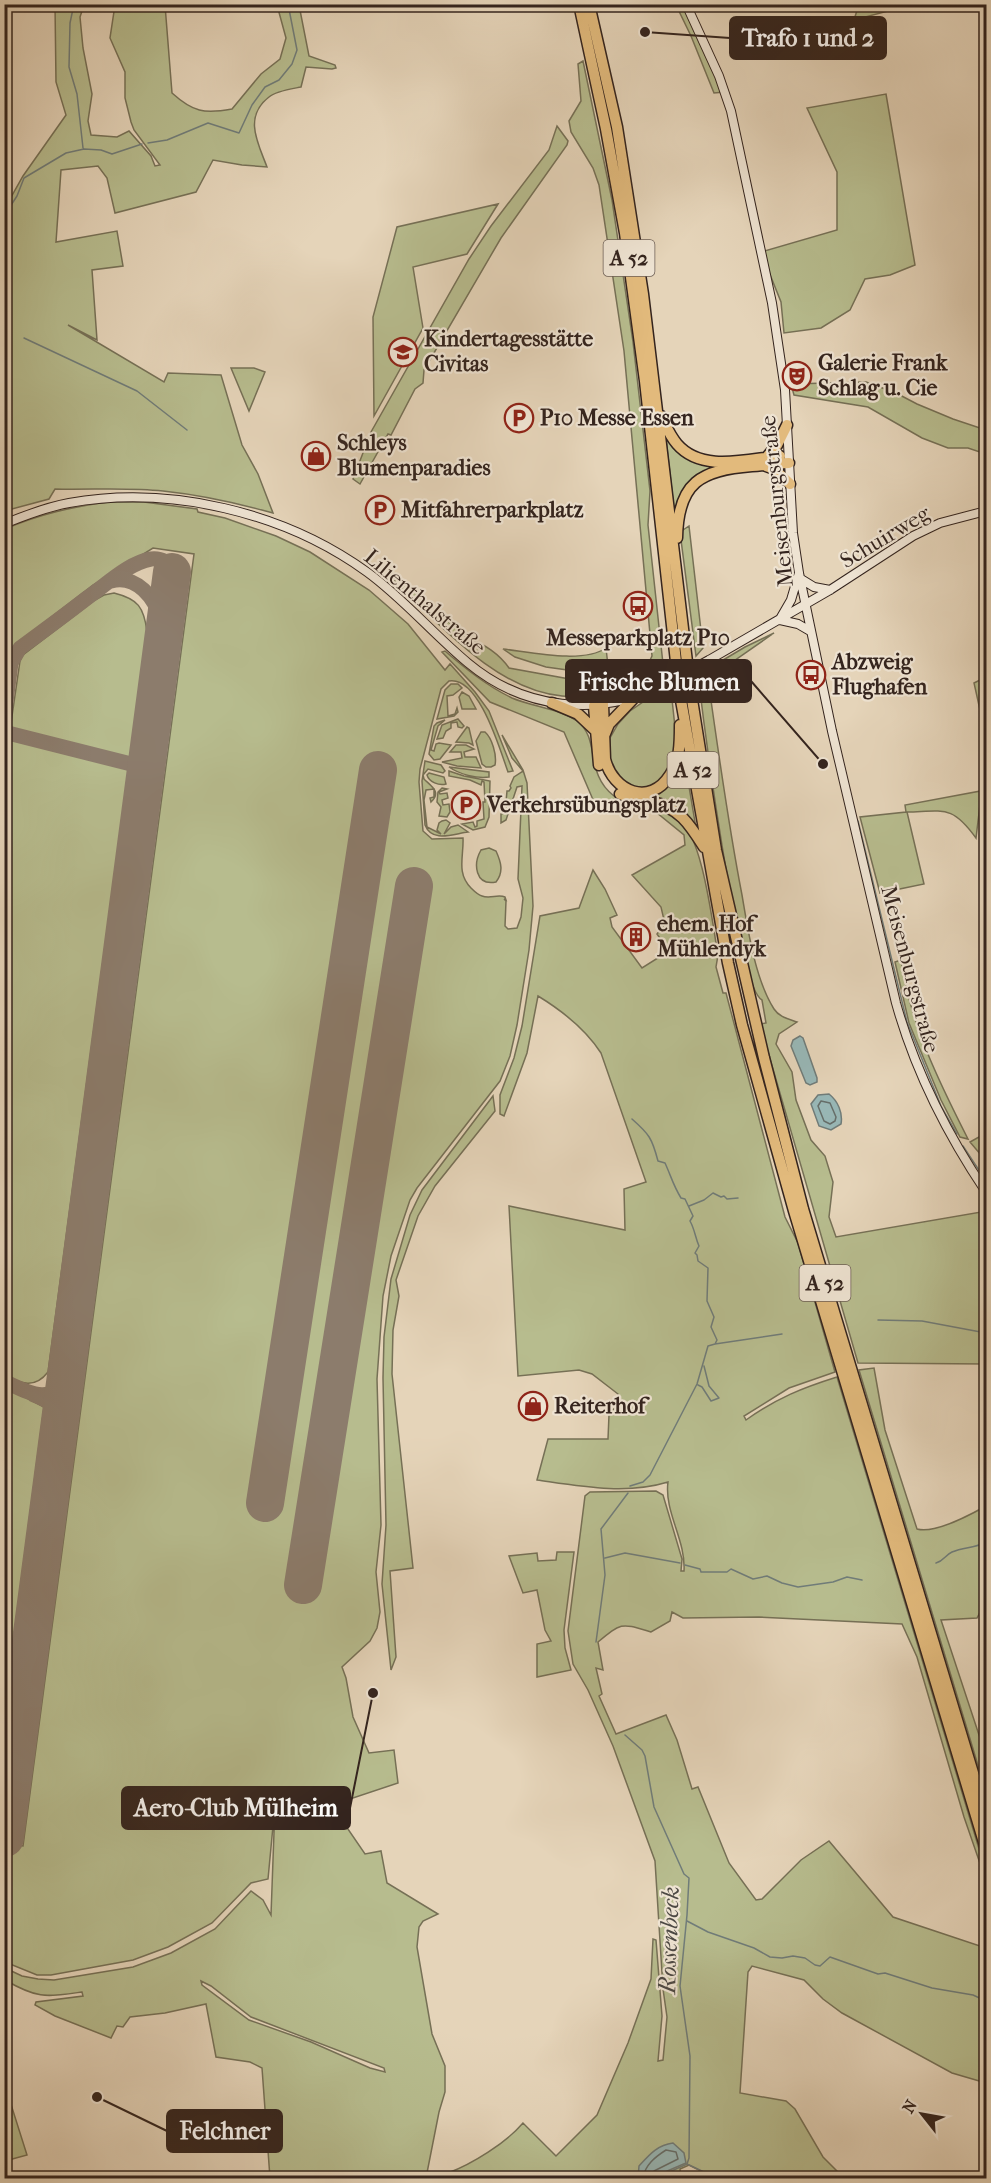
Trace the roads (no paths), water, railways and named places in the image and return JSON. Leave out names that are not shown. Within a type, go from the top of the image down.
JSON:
[{"type":"highway","name":"A 52","points":[[579,4],[606,129],[633,284],[679,689],[728,963],[771,1131],[987,1849]]},
{"type":"highway","name":"A 52","points":[[589,4],[617,128],[643,294],[698,742],[716,850],[764,1058],[803,1209],[987,1816]]},
{"type":"highway","points":[[658,410],[676,443],[697,458],[722,462],[789,459]]},
{"type":"highway","points":[[676,574],[678,518],[688,490],[699,480],[717,471],[765,461],[777,445],[787,425]]},
{"type":"highway","points":[[765,461],[790,484]]},
{"type":"highway","points":[[552,703],[578,714],[599,733],[607,768],[617,784],[632,792],[642,793],[662,784],[674,767],[680,746],[679,689]]},
{"type":"highway","points":[[599,733],[633,699]]},
{"type":"highway","points":[[598,705],[601,771],[610,786],[626,797],[663,805],[678,813],[691,826],[707,852]]},
{"type":"main road","name":"Meisenburgstraße","points":[[686,4],[719,76],[736,130],[772,303],[782,365],[793,533],[810,631],[834,741],[905,1035],[934,1105],[970,1168],[987,1192]]},
{"type":"main road","name":"Lilienthalstraße","points":[[4,524],[48,508],[108,498],[182,501],[260,518],[310,539],[366,571],[469,664],[488,677],[530,698],[552,703],[598,705],[633,699],[663,686],[806,605]]},
{"type":"main road","name":"Schuirweg","points":[[806,605],[899,544],[923,531],[940,523],[987,512]]},
{"type":"main road","points":[[810,631],[798,624],[780,620],[800,576],[814,587],[830,590]]},
{"type":"water","points":[[800,1036],[803,1038],[817,1078],[817,1082],[810,1085],[806,1083],[791,1046],[793,1040]]},
{"type":"water","points":[[829,1094],[837,1104],[841,1116],[841,1124],[831,1130],[819,1126],[811,1104],[818,1095]]},
{"type":"water","points":[[673,2143],[684,2153],[686,2163],[651,2178],[638,2178],[639,2166],[646,2158],[658,2148]]},
{"type":"waterway","points":[[74,4],[70,23],[69,67],[77,94],[83,148]]},
{"type":"waterway","points":[[148,143],[167,140],[208,123],[239,133],[252,105],[265,87],[279,80],[292,64],[297,50],[288,4]]},
{"type":"waterway","points":[[4,216],[17,196],[24,178],[66,153],[84,149],[101,150],[112,154],[142,144]]},
{"type":"waterway","points":[[24,338],[137,391],[187,430]]},
{"type":"waterway","points":[[858,821],[907,1022],[941,1106],[957,1134]]},
{"type":"waterway","name":"Rossenbeck","points":[[630,1486],[643,1482],[650,1475],[697,1384],[708,1346],[715,1344],[717,1340],[711,1327],[714,1317],[707,1301],[708,1268],[698,1261],[695,1253],[699,1246],[690,1221],[693,1216],[685,1199],[681,1198],[678,1193],[665,1163],[658,1161],[649,1137],[632,1119]]},
{"type":"waterway","points":[[963,1146],[986,1181]]},
{"type":"waterway","points":[[689,1206],[704,1200],[713,1193],[727,1199],[738,1198]]},
{"type":"waterway","points":[[878,1320],[922,1321],[986,1333]]},
{"type":"waterway","points":[[715,1344],[782,1334]]},
{"type":"waterway","points":[[698,1385],[702,1387],[711,1401],[719,1398],[709,1386],[704,1366]]},
{"type":"waterway","name":"Rossenbeck","points":[[596,1642],[605,1575],[601,1529],[628,1493]]},
{"type":"waterway","points":[[936,1563],[952,1552],[986,1542]]},
{"type":"waterway","points":[[605,1558],[625,1553],[680,1563]]},
{"type":"waterway","points":[[685,1565],[700,1569],[701,1572],[727,1572],[731,1569],[753,1579],[767,1576],[798,1587],[833,1582],[847,1577],[862,1580]]},
{"type":"waterway","name":"Rossenbeck","points":[[625,1735],[642,1750],[645,1756],[654,1807],[684,1874],[689,1878],[680,1986],[690,2056],[689,2158],[687,2164],[656,2178]]},
{"type":"waterway","points":[[687,1921],[708,1932],[754,1948],[770,1957],[805,1958],[820,1966],[830,1957],[878,1974],[885,1973],[932,1988],[973,1995],[986,2001]]},
{"type":"waterway","points":[[687,2164],[711,2178]]},
{"type":"place","name":"Trafo 1 und 2","points":[[645,32]]},
{"type":"place","name":"Kindertagesstätte Civitas","points":[[403,352]]},
{"type":"place","name":"Galerie Frank Schlag u. Cie","points":[[797,376]]},
{"type":"place","name":"P10 Messe Essen","points":[[519,418]]},
{"type":"place","name":"Schleys Blumenparadies","points":[[316,456]]},
{"type":"place","name":"Mitfahrerparkplatz","points":[[380,510]]},
{"type":"place","name":"Messeparkplatz P10","points":[[638,606]]},
{"type":"place","name":"Abzweig Flughafen","points":[[811,675]]},
{"type":"place","name":"Frische Blumen","points":[[823,764]]},
{"type":"place","name":"Verkehrsübungsplatz","points":[[466,805]]},
{"type":"place","name":"ehem. Hof Mühlendyk","points":[[636,937]]},
{"type":"place","name":"Reiterhof","points":[[533,1406]]},
{"type":"place","name":"Aero-Club Mülheim","points":[[373,1693]]},
{"type":"place","name":"Felchner","points":[[97,2097]]}]
